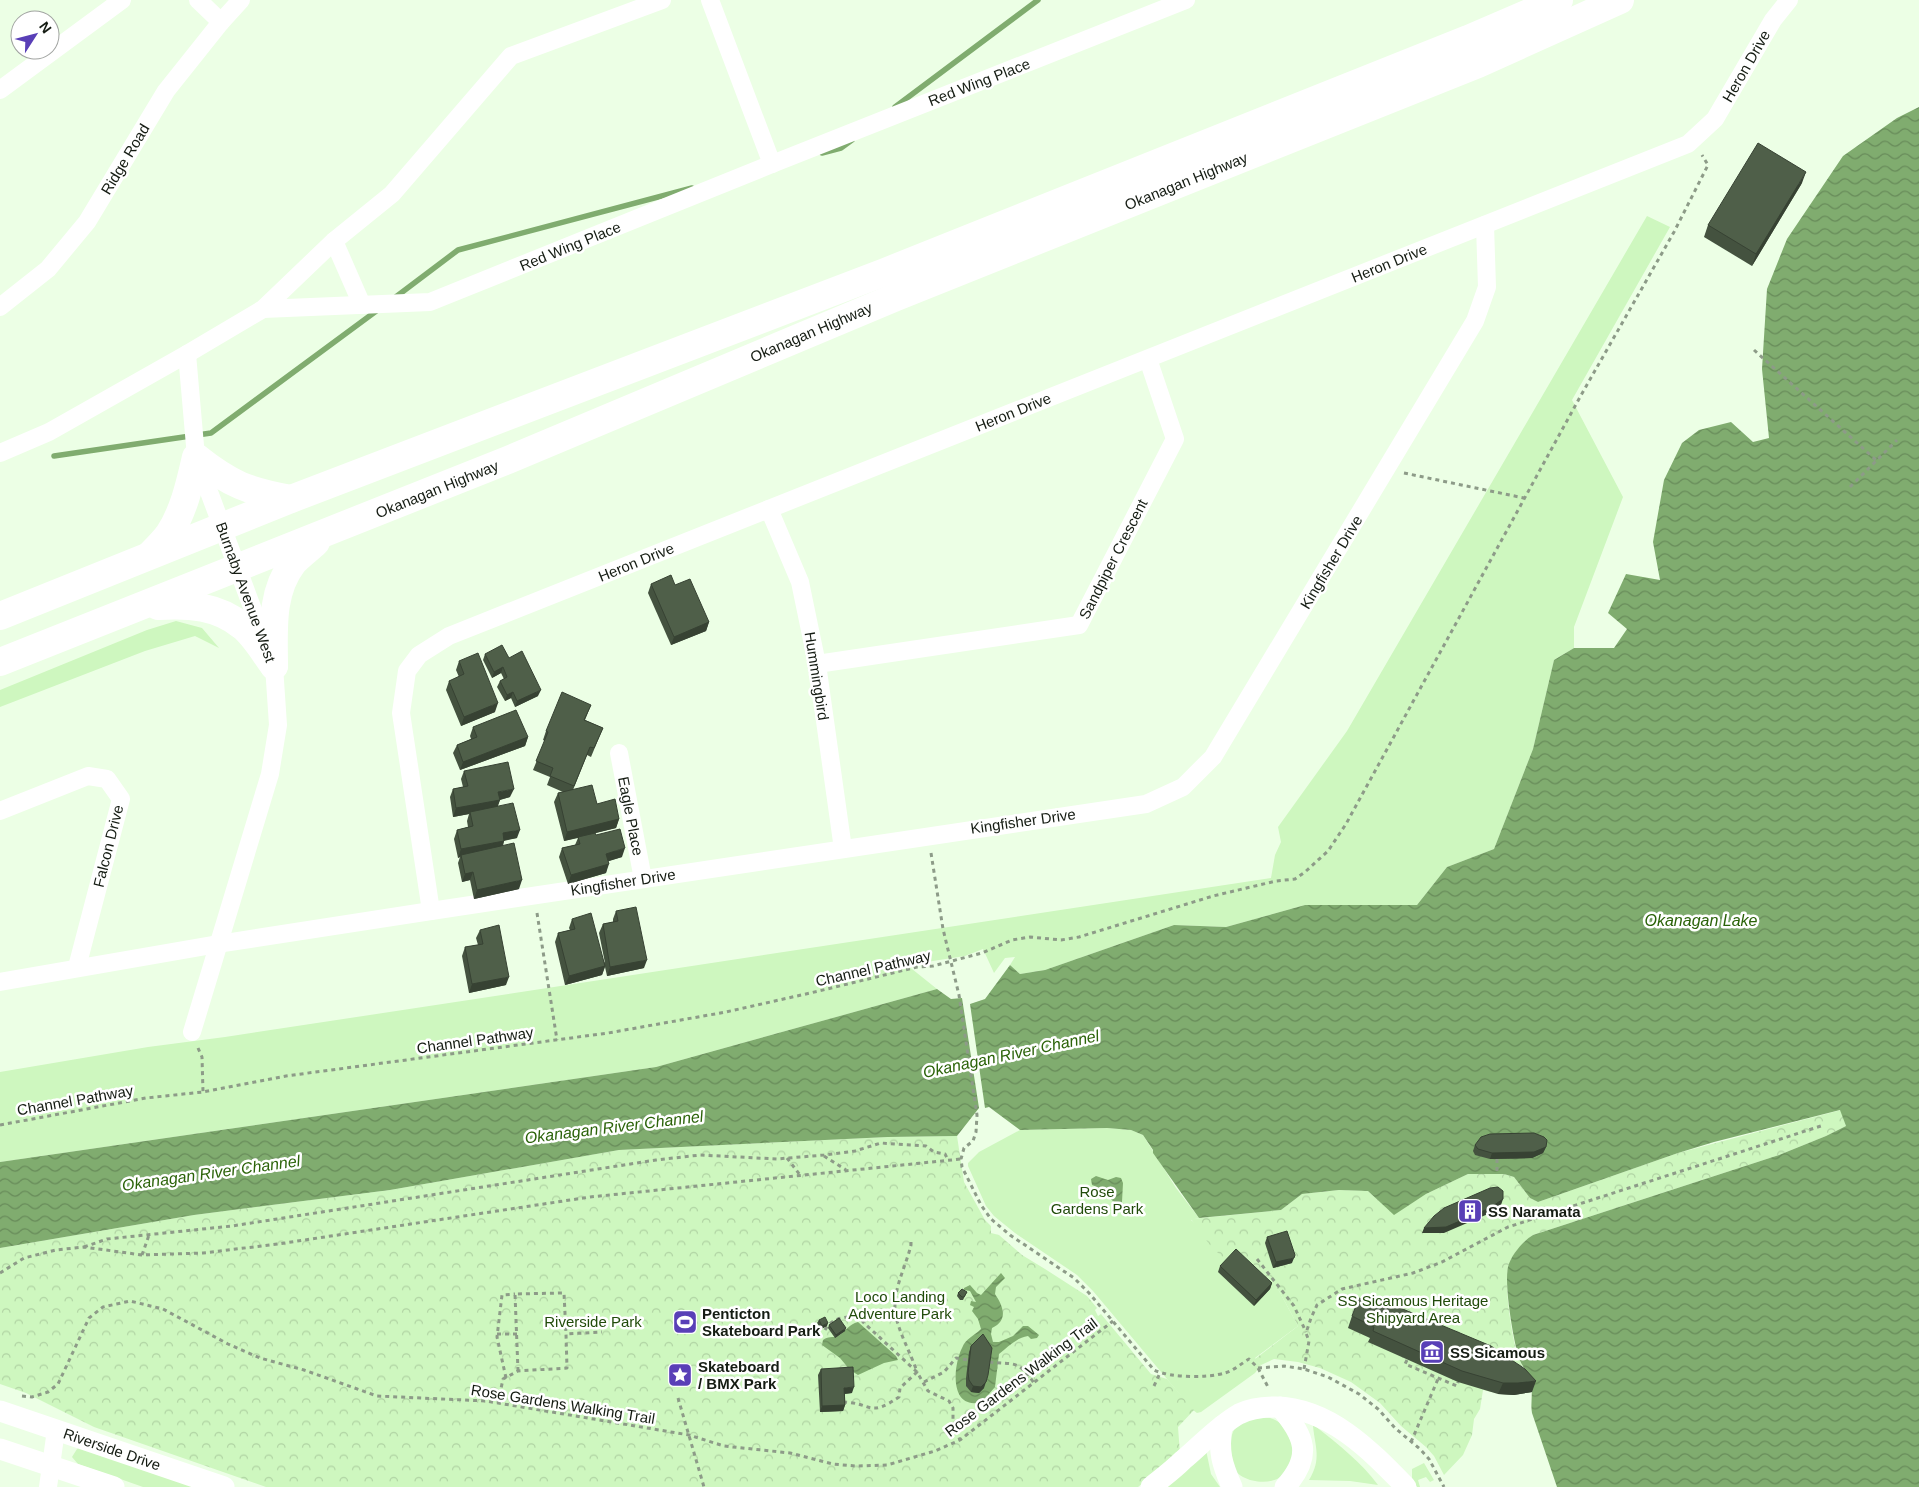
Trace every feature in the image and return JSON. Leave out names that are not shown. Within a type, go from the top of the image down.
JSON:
[{"type":"highway","name":"Okanagan Highway","points":[[0,616],[221,526],[885,272],[1468,39],[1558,0]]},
{"type":"highway","name":"Okanagan Highway","points":[[0,662],[238,569],[508,460],[896,297],[1478,64],[1620,0]]},
{"type":"highway","points":[[151,554],[169,534],[180,512],[196,457],[219,476],[241,487],[291,499]]},
{"type":"highway","points":[[274,666],[274,617],[279,587],[293,563],[325,534]]},
{"type":"highway","points":[[139,607],[184,604],[218,610],[243,627],[274,666]]},
{"type":"street","points":[[0,90],[122,0]]},
{"type":"street","points":[[198,0],[220,22]]},
{"type":"street","name":"Ridge Road","points":[[0,308],[48,270],[87,222],[166,91],[220,22],[241,0]]},
{"type":"street","points":[[0,453],[49,432],[263,309],[334,241],[392,194],[512,56],[662,0]]},
{"type":"street","points":[[710,0],[772,164]]},
{"type":"street","name":"Red Wing Place","points":[[263,309],[430,302],[1186,0]]},
{"type":"street","name":"Heron Drive","points":[[431,911],[401,713],[407,671],[419,655],[449,636],[1688,144],[1715,119],[1773,20],[1789,0]]},
{"type":"street","name":"Kingfisher Drive","points":[[218,944],[928,835],[1146,804],[1183,787],[1213,757],[1476,321],[1487,287],[1485,225]]},
{"type":"street","points":[[334,241],[362,305]]},
{"type":"street","name":"Burnaby Avenue West","points":[[187,354],[196,457],[274,666],[278,725],[270,774],[192,1032]]},
{"type":"street","name":"Sandpiper Crescent","points":[[817,664],[1079,625],[1176,438],[1148,358]]},
{"type":"street","name":"Hummingbird","points":[[769,509],[800,582],[817,664],[843,849]]},
{"type":"street","name":"Eagle Place","points":[[619,754],[643,879]]},
{"type":"street","name":"Falcon Drive","points":[[0,811],[88,776],[107,779],[121,799],[77,967]]},
{"type":"street","points":[[0,982],[77,967],[218,944]]},
{"type":"street","points":[[1280,1407],[1297,1429],[1303,1450],[1299,1469],[1285,1487]]},
{"type":"street","points":[[1151,1487],[1222,1426],[1246,1411],[1258,1408],[1280,1407],[1305,1411],[1328,1420],[1360,1444],[1406,1487]]},
{"type":"street","name":"Riverside Drive","points":[[0,1411],[224,1487]]},
{"type":"street","points":[[1222,1426],[1220,1458],[1232,1487]]},
{"type":"street","points":[[50,1477],[56,1430]]},
{"type":"street","points":[[0,1449],[50,1477],[114,1487]]},
{"type":"path","name":"Channel Pathway","points":[[0,1125],[146,1098],[203,1092],[286,1076],[608,1033],[726,1012],[819,992],[917,967],[951,961],[982,953],[1012,940],[1030,937],[1061,940],[1079,937],[1213,896],[1276,881],[1294,879],[1305,872],[1328,850],[1346,824],[1524,498],[1674,232],[1708,165],[1694,139]]},
{"type":"path","points":[[1754,350],[1876,460]]},
{"type":"path","points":[[1850,487],[1897,440]]},
{"type":"path","points":[[1386,469],[1524,498]]},
{"type":"path","points":[[928,835],[943,928],[959,996],[977,1115],[976,1132],[973,1141],[964,1148],[961,1159],[962,1167],[977,1198],[991,1218],[1010,1235],[1074,1278],[1154,1370],[1160,1373],[1202,1376],[1226,1373],[1249,1359],[1258,1368],[1284,1366],[1304,1370],[1334,1380],[1359,1394],[1378,1409],[1395,1428],[1429,1459],[1444,1487]]},
{"type":"path","points":[[535,895],[557,1040]]},
{"type":"path","points":[[192,1032],[202,1057],[203,1092]]},
{"type":"path","points":[[1306,1333],[1318,1305],[1342,1289],[1413,1273],[1442,1262],[1508,1227],[1824,1125]]},
{"type":"path","points":[[0,1273],[24,1258],[56,1250],[84,1247],[107,1239],[232,1226],[656,1160],[700,1155],[787,1158],[824,1156],[855,1151],[881,1143],[926,1146],[934,1152],[945,1154],[949,1160]]},
{"type":"path","points":[[824,1156],[847,1171]]},
{"type":"path","points":[[787,1158],[800,1175]]},
{"type":"path","points":[[84,1247],[142,1255],[203,1252],[278,1244],[590,1198],[961,1159]]},
{"type":"path","points":[[1496,1159],[1497,1174]]},
{"type":"path","points":[[142,1255],[149,1235]]},
{"type":"path","points":[[911,1240],[912,1245],[898,1284],[895,1309],[902,1335],[917,1372]]},
{"type":"path","points":[[1257,1259],[1294,1306],[1306,1333],[1309,1341],[1304,1370]]},
{"type":"path","points":[[498,1403],[503,1379],[506,1378],[518,1370],[567,1368],[564,1293],[502,1295],[497,1334],[506,1378]]},
{"type":"path","points":[[515,1294],[518,1370]]},
{"type":"path","name":"Rose Gardens Walking Trail","points":[[18,1396],[32,1397],[48,1392],[58,1384],[88,1318],[103,1306],[130,1301],[163,1308],[228,1344],[260,1358],[304,1370],[376,1396],[498,1403],[689,1435],[724,1446],[790,1453],[833,1464],[855,1466],[887,1465],[935,1451],[960,1440],[1113,1321]]},
{"type":"path","points":[[825,1330],[829,1324],[837,1319],[861,1317],[864,1313]]},
{"type":"path","points":[[861,1317],[863,1322],[917,1372],[928,1391],[949,1401],[953,1408],[953,1424],[960,1440]]},
{"type":"path","points":[[566,1334],[602,1332]]},
{"type":"path","points":[[497,1334],[517,1334]]},
{"type":"path","points":[[924,1382],[944,1372],[956,1358],[968,1360]]},
{"type":"path","points":[[1406,1360],[1405,1364],[1438,1379],[1456,1386],[1458,1382]]},
{"type":"path","points":[[989,1362],[1010,1363],[1019,1366],[1023,1368],[1034,1383]]},
{"type":"path","points":[[842,1402],[851,1402],[872,1409],[879,1409],[899,1397],[900,1388],[917,1372]]},
{"type":"path","points":[[1154,1386],[1160,1373]]},
{"type":"path","points":[[1411,1442],[1438,1379]]},
{"type":"path","points":[[678,1398],[704,1487]]},
{"type":"green space","points":[[1647,216],[1670,227],[1572,400],[1623,497],[1574,627],[1574,648],[1554,660],[1533,749],[1494,849],[1447,867],[1417,905],[1305,905],[1226,927],[1174,925],[1045,970],[1020,974],[1010,965],[1015,957],[1005,958],[994,973],[983,949],[965,956],[907,965],[937,989],[656,1067],[0,1162],[0,1072],[148,1047],[225,1037],[1271,878],[1275,855],[1281,842],[1278,827],[1347,731]]},
{"type":"green space","points":[[176,621],[202,628],[219,648],[195,636],[145,651],[0,707],[0,690],[147,630]]},
{"type":"green space","name":"SS Sicamous Heritage Shipyard Area","points":[[1841,1110],[1846,1126],[1826,1136],[1779,1155],[1533,1235],[1525,1241],[1518,1249],[1508,1268],[1507,1287],[1509,1312],[1516,1348],[1530,1382],[1532,1392],[1508,1394],[1483,1390],[1480,1409],[1474,1419],[1472,1435],[1463,1455],[1444,1475],[1434,1456],[1426,1447],[1401,1426],[1380,1403],[1351,1382],[1320,1368],[1298,1362],[1274,1359],[1261,1365],[1255,1359],[1298,1326],[1278,1289],[1270,1289],[1234,1255],[1227,1262],[1209,1244],[1191,1219],[1281,1210],[1302,1194],[1339,1190],[1368,1191],[1394,1214],[1426,1194],[1468,1174],[1504,1174],[1514,1177],[1530,1198],[1538,1202],[1678,1153]]},
{"type":"green space","name":"Rose Gardens Park","points":[[1107,1128],[1131,1130],[1143,1135],[1176,1188],[1199,1218],[1191,1220],[1278,1289],[1298,1326],[1255,1358],[1261,1365],[1255,1373],[1201,1412],[1197,1413],[1193,1410],[1093,1291],[1077,1275],[1015,1233],[994,1216],[986,1206],[968,1166],[968,1163],[979,1152],[1020,1130]]},
{"type":"green space","name":"Riverside Park","points":[[957,1136],[964,1182],[985,1220],[991,1226],[991,1233],[999,1235],[1022,1255],[1087,1296],[1097,1308],[1095,1310],[1098,1316],[1101,1314],[1151,1374],[1167,1379],[1194,1410],[1178,1427],[1180,1454],[1138,1487],[266,1487],[94,1427],[26,1393],[0,1384],[0,1248],[194,1215],[390,1190],[619,1150],[888,1137]]},
{"type":"green space","points":[[1261,1416],[1276,1420],[1281,1424],[1287,1432],[1295,1452],[1282,1476],[1261,1482],[1239,1475],[1230,1460],[1231,1437],[1237,1426]]},
{"type":"green space","points":[[1313,1426],[1349,1454],[1378,1485],[1350,1481],[1309,1480],[1317,1459]]},
{"type":"green space","points":[[81,1446],[202,1487],[143,1487],[78,1464],[72,1457]]},
{"type":"green space","points":[[1206,1450],[1211,1474],[1220,1487],[1163,1487]]},
{"type":"green space","points":[[1424,1463],[1434,1480],[1430,1482],[1426,1477],[1418,1480],[1420,1487],[1417,1487],[1412,1479],[1412,1469]]},
{"type":"water","name":"Okanagan Lake","points":[[1919,107],[1919,1487],[1557,1487],[1532,1413],[1531,1383],[1519,1358],[1512,1324],[1507,1275],[1510,1262],[1518,1249],[1533,1235],[1779,1155],[1826,1136],[1846,1126],[1840,1110],[1714,1142],[1538,1202],[1530,1198],[1514,1177],[1504,1174],[1468,1174],[1426,1194],[1394,1215],[1368,1191],[1339,1190],[1302,1194],[1281,1210],[1199,1218],[1153,1153],[1143,1135],[1131,1130],[1107,1128],[1020,1130],[989,1107],[985,1108],[970,1004],[985,999],[1010,965],[1020,974],[1045,970],[1174,925],[1226,927],[1305,905],[1417,905],[1447,867],[1494,849],[1533,749],[1554,660],[1574,648],[1614,648],[1627,629],[1608,613],[1626,574],[1660,580],[1653,542],[1664,480],[1682,443],[1699,430],[1731,422],[1753,442],[1769,438],[1762,369],[1767,289],[1787,239],[1843,156],[1897,118]]},
{"type":"water","name":"Okanagan River Channel","points":[[937,989],[951,999],[962,998],[979,1108],[957,1136],[888,1137],[619,1150],[390,1190],[194,1215],[0,1248],[0,1162],[656,1067]]},
{"type":"water","points":[[1096,1176],[1108,1180],[1116,1177],[1121,1178],[1123,1183],[1122,1202],[1118,1204],[1114,1202],[1100,1189],[1092,1185],[1091,1179]]},
{"type":"water","points":[[1001,1273],[1005,1278],[996,1287],[995,1294],[1002,1308],[1003,1317],[992,1328],[993,1342],[999,1342],[1013,1336],[1023,1326],[1028,1326],[1039,1335],[1037,1338],[1031,1339],[1028,1336],[1020,1339],[999,1354],[995,1387],[982,1402],[971,1403],[964,1400],[959,1394],[956,1385],[957,1365],[959,1356],[968,1339],[981,1329],[978,1319],[972,1311],[974,1307],[970,1305],[971,1301],[976,1302],[970,1291],[964,1290],[964,1288],[970,1285],[981,1295]]},
{"type":"water","points":[[858,1322],[896,1356],[898,1360],[884,1363],[858,1375],[850,1370],[840,1358],[822,1345],[823,1340],[838,1336],[852,1324]]},
{"type":"building","points":[[1758,143],[1806,172],[1756,254],[1708,225]]},
{"type":"building","points":[[671,575],[675,585],[690,579],[709,622],[674,637],[651,584]]},
{"type":"building","points":[[502,645],[509,658],[522,651],[541,690],[517,701],[513,692],[507,695],[500,681],[507,677],[503,667],[494,672],[485,654]]},
{"type":"building","points":[[478,653],[498,703],[464,717],[449,681],[464,674],[459,661]]},
{"type":"building","points":[[562,692],[591,705],[584,720],[603,728],[594,748],[590,747],[574,786],[550,776],[553,768],[536,761]]},
{"type":"building","points":[[516,710],[528,737],[463,762],[457,745],[477,737],[473,727]]},
{"type":"building","points":[[508,762],[514,789],[498,792],[500,800],[456,808],[453,789],[468,786],[464,771]]},
{"type":"building","points":[[592,785],[597,804],[615,799],[619,819],[567,832],[558,793]]},
{"type":"building","points":[[513,803],[520,830],[503,833],[504,841],[461,849],[457,830],[473,826],[470,812]]},
{"type":"building","points":[[620,829],[625,848],[606,854],[609,864],[571,875],[562,848],[580,844],[578,837]]},
{"type":"building","points":[[514,843],[522,880],[477,890],[473,872],[465,874],[461,855]]},
{"type":"building","points":[[636,907],[647,960],[610,967],[603,924],[618,921],[616,911]]},
{"type":"building","points":[[591,913],[605,966],[569,976],[558,933],[575,929],[572,919]]},
{"type":"building","points":[[499,925],[509,977],[472,984],[465,947],[483,944],[480,930]]},
{"type":"building","points":[[1534,1133],[1547,1140],[1546,1147],[1534,1152],[1492,1153],[1478,1149],[1475,1145],[1481,1137],[1490,1134]]},
{"type":"building","name":"SS Naramata","points":[[1498,1187],[1503,1191],[1503,1199],[1490,1208],[1446,1227],[1424,1228],[1444,1208],[1490,1188]]},
{"type":"building","points":[[1287,1231],[1295,1255],[1294,1258],[1276,1262],[1267,1237]]},
{"type":"building","points":[[1236,1249],[1272,1283],[1256,1300],[1220,1266]]},
{"type":"building","points":[[962,1289],[967,1292],[964,1297],[958,1293]]},
{"type":"building","points":[[1359,1298],[1382,1308],[1386,1302],[1491,1346],[1525,1369],[1536,1381],[1503,1383],[1462,1371],[1373,1331],[1374,1327],[1352,1316]]},
{"type":"building","points":[[825,1317],[828,1323],[822,1326],[819,1320]]},
{"type":"building","points":[[839,1318],[846,1328],[836,1335],[829,1325]]},
{"type":"building","points":[[983,1334],[992,1348],[988,1375],[986,1382],[981,1387],[973,1386],[969,1380],[968,1373],[971,1346]]},
{"type":"building","points":[[853,1367],[854,1387],[844,1388],[845,1405],[822,1406],[821,1369]]},
{"type":"waterway","points":[[895,107],[1038,0]]},
{"type":"waterway","points":[[822,153],[841,148],[852,140]]},
{"type":"waterway","points":[[393,299],[458,250],[692,188]]},
{"type":"waterway","points":[[54,456],[211,433],[379,309]]},
{"type":"place","name":"SS Naramata","points":[[1470,1211]]},
{"type":"place","name":"Penticton Skateboard Park","points":[[685,1322]]},
{"type":"place","name":"SS Sicamous","points":[[1432,1352]]},
{"type":"place","name":"Skateboard / BMX Park","points":[[680,1375]]},
{"type":"park label","name":"Loco Landing Adventure Park","points":[[900,1304]]}]
